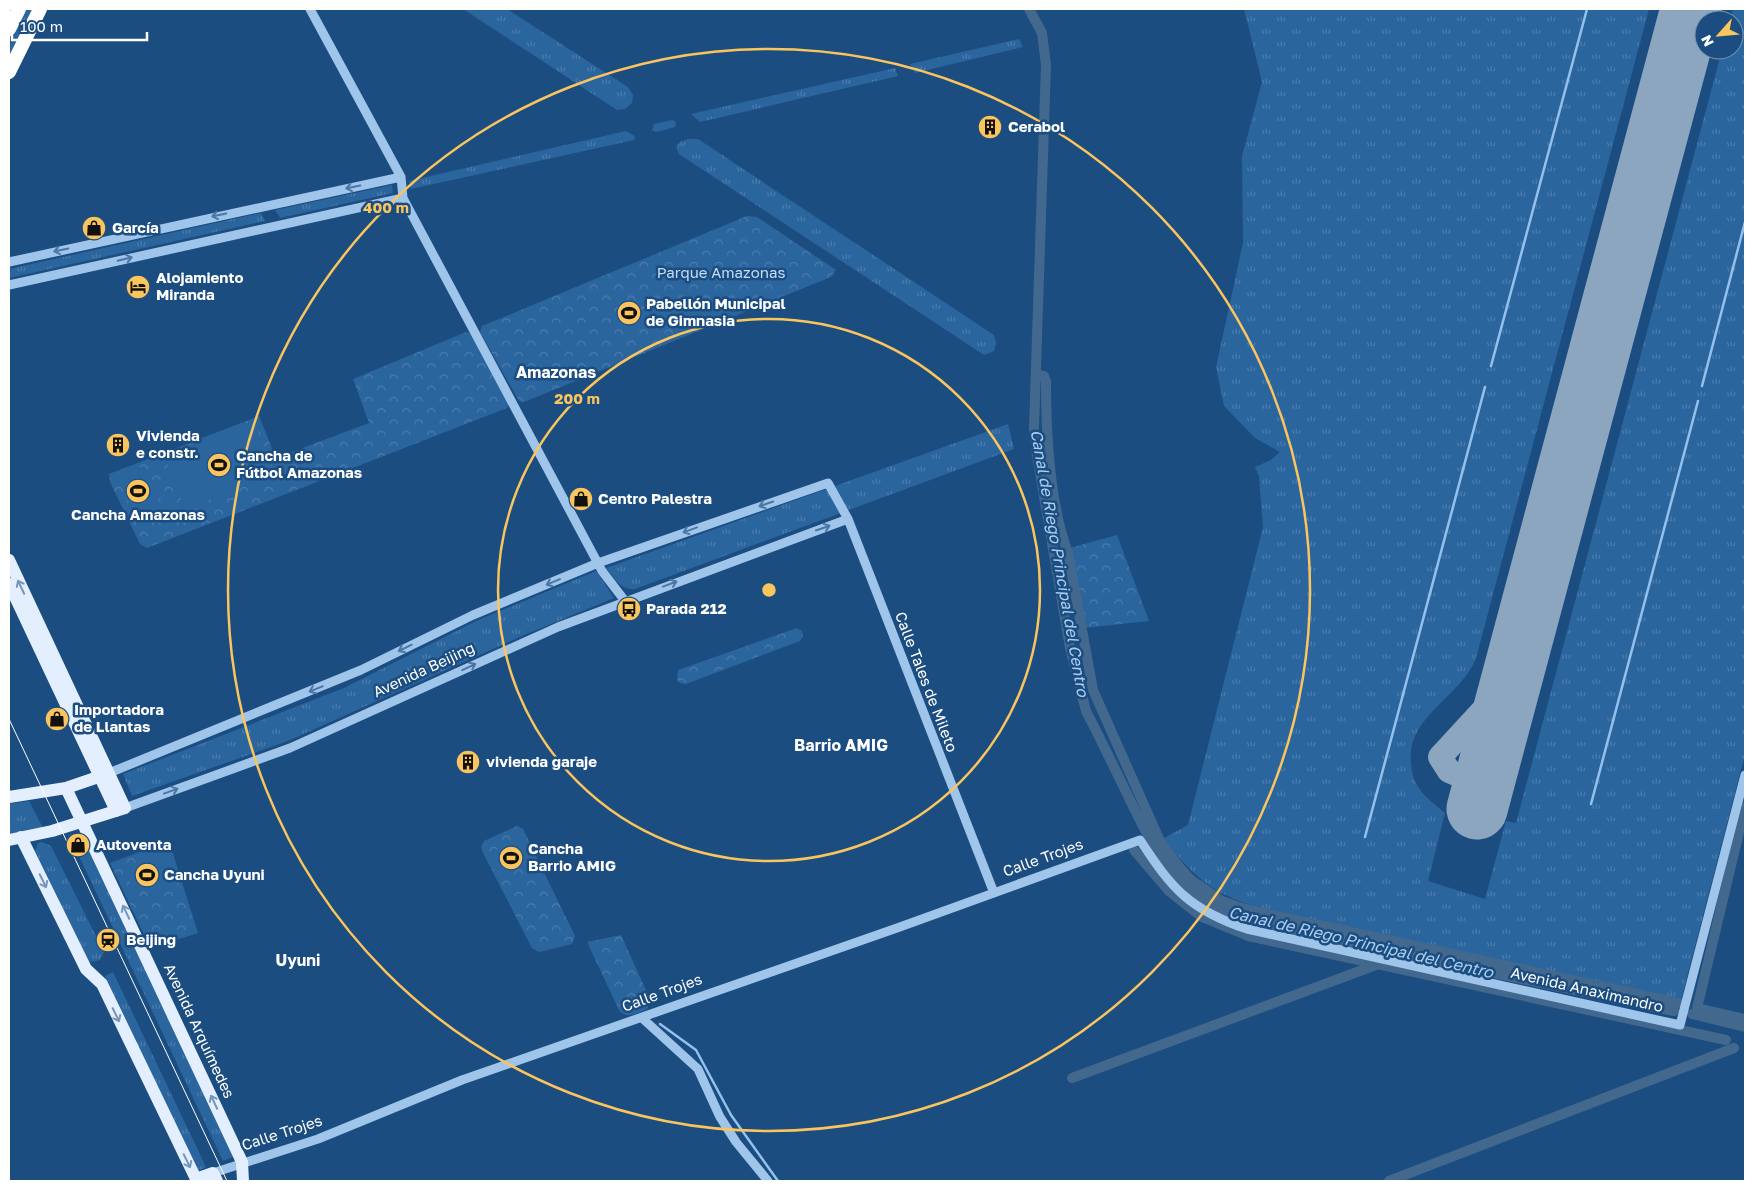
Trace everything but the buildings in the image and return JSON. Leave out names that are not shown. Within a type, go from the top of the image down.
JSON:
[{"type":"highway","points":[[9,29],[19,9]]},
{"type":"highway","points":[[9,72],[40,9]]},
{"type":"main road","points":[[9,560],[121,809]]},
{"type":"main road","points":[[9,584],[105,775]]},
{"type":"main road","name":"Avenida Beijing","points":[[9,797],[66,788],[105,775]]},
{"type":"main road","name":"Avenida Arquímedes","points":[[66,788],[242,1162],[244,1181]]},
{"type":"main road","name":"Avenida Beijing","points":[[15,838],[52,831],[121,809]]},
{"type":"main road","name":"Calle Trojes","points":[[15,838],[86,969],[102,984],[196,1179],[215,1177]]},
{"type":"street","points":[[310,9],[401,177],[403,198],[598,563],[625,601]]},
{"type":"street","points":[[9,262],[401,177]]},
{"type":"street","points":[[9,285],[403,198]]},
{"type":"street","name":"Avenida Beijing","points":[[105,775],[361,670],[472,615],[598,563],[828,483]]},
{"type":"street","name":"Calle Tales de Mileto","points":[[828,483],[848,519],[994,893]]},
{"type":"street","name":"Avenida Beijing","points":[[121,809],[290,748],[558,627],[848,519]]},
{"type":"street","name":"Avenida Anaximandro","points":[[1140,840],[1171,883],[1204,912],[1220,920],[1247,929],[1680,1022],[1745,774]]},
{"type":"street","name":"Calle Trojes","points":[[215,1177],[242,1162],[318,1139],[462,1080],[642,1018],[1140,840]]},
{"type":"street","points":[[642,1018],[698,1069],[720,1117],[736,1142],[768,1181]]},
{"type":"green space","points":[[27,9],[33,9],[9,57],[9,46]]},
{"type":"green space","points":[[463,9],[507,9],[628,87],[633,95],[632,103],[625,109],[617,110]]},
{"type":"green space","points":[[1244,9],[1649,9],[1476,658],[1469,672],[1426,719],[1417,732],[1412,746],[1411,762],[1414,779],[1426,797],[1445,813],[1428,881],[1485,899],[1506,821],[1516,823],[1719,60],[1744,60],[1744,10],[1733,10],[1745,9],[1745,754],[1681,1000],[1455,952],[1247,904],[1210,886],[1181,860],[1164,838],[1188,825],[1263,527],[1259,476],[1255,467],[1271,460],[1280,452],[1255,438],[1224,406],[1216,367],[1243,243],[1242,156],[1262,82]]},
{"type":"green space","points":[[1019,39],[1023,47],[915,73],[910,64]]},
{"type":"green space","points":[[895,68],[898,76],[700,122],[691,114]]},
{"type":"green space","points":[[672,120],[676,122],[675,127],[656,132],[652,130],[654,124]]},
{"type":"green space","points":[[626,131],[635,136],[634,140],[411,189],[409,181]]},
{"type":"green space","points":[[688,139],[698,139],[994,335],[996,343],[994,351],[984,355],[679,154],[676,147],[680,142]]},
{"type":"green space","points":[[392,185],[393,193],[280,218],[275,210]]},
{"type":"green space","points":[[261,213],[265,221],[9,278],[9,269]]},
{"type":"green space","name":"Parque Amazonas","points":[[747,216],[757,217],[836,270],[831,277],[524,402],[519,401],[480,332],[482,326]]},
{"type":"green space","points":[[466,332],[470,333],[509,405],[507,408],[147,548],[140,544],[110,482],[109,474],[259,416],[276,458],[369,423],[353,379]]},
{"type":"green space","name":"Cancha de Fútbol Amazonas","points":[[254,421],[274,475],[185,509],[164,455]]},
{"type":"green space","points":[[1008,424],[1014,449],[635,589],[622,586],[606,568]]},
{"type":"green space","name":"Cancha Amazonas","points":[[141,467],[160,503],[136,516],[117,479]]},
{"type":"green space","points":[[1117,535],[1149,621],[1083,628],[1070,548]]},
{"type":"green space","points":[[596,571],[614,598],[524,635],[288,741],[132,796],[123,774],[344,688],[476,621]]},
{"type":"green space","points":[[797,628],[802,631],[803,636],[800,641],[686,684],[680,683],[677,680],[678,670]]},
{"type":"green space","points":[[29,801],[43,828],[9,834],[9,804]]},
{"type":"green space","points":[[517,826],[523,829],[575,936],[572,944],[539,952],[532,948],[483,853],[481,847],[484,841]]},
{"type":"green space","points":[[82,832],[233,1157],[223,1161],[69,835]]},
{"type":"green space","name":"Cancha Barrio AMIG","points":[[524,837],[535,861],[498,879],[486,854]]},
{"type":"green space","points":[[169,841],[198,933],[154,947],[149,945],[110,863]]},
{"type":"green space","points":[[42,842],[51,846],[104,952],[100,960],[92,962],[87,960],[35,851],[38,843]]},
{"type":"green space","name":"Cancha Uyuni","points":[[159,856],[168,882],[134,894],[125,869]]},
{"type":"green space","points":[[621,935],[650,999],[647,1009],[632,1015],[625,1015],[619,1010],[587,942]]},
{"type":"green space","points":[[113,972],[206,1167],[198,1171],[105,976]]},
{"type":"waterway","name":"Canal de Riego Principal del Centro","points":[[1029,9],[1042,33],[1046,65],[1034,428],[1037,455],[1070,648],[1086,711],[1139,819],[1159,855],[1183,884],[1199,897],[1217,908],[1240,917],[1417,957],[1674,1011]]},
{"type":"waterway","points":[[1491,366],[1587,9]]},
{"type":"waterway","points":[[1702,386],[1745,222]]},
{"type":"waterway","points":[[1036,374],[1044,376],[1046,381],[1048,446],[1053,490],[1068,553],[1093,690],[1160,841],[1191,880],[1222,901],[1241,908],[1678,1003]]},
{"type":"waterway","points":[[1365,837],[1485,387]]},
{"type":"waterway","points":[[1591,804],[1698,401]]},
{"type":"waterway","points":[[1745,807],[1697,1008],[1745,1019]]},
{"type":"waterway","points":[[1134,850],[1169,891],[1202,917],[1248,936],[1726,1040]]},
{"type":"waterway","points":[[1072,1078],[1376,965]]},
{"type":"waterway","name":"Canal de Riego Principal del Centro","points":[[1692,1014],[1745,1027]]},
{"type":"waterway","points":[[660,1024],[696,1050],[731,1115],[778,1181]]},
{"type":"waterway","points":[[1389,1181],[1734,1048]]},
{"type":"taxiway","points":[[1456,774],[1449,771],[1440,757],[1511,680]]},
{"type":"runway","points":[[1477,809],[1691,9]]},
{"type":"tram line","points":[[9,719],[227,1181]]},
{"type":"place","name":"Cerabol","points":[[990,127]]},
{"type":"place","name":"García","points":[[94,228]]},
{"type":"place","name":"Alojamiento Miranda","points":[[138,287]]},
{"type":"place","name":"Pabellón Municipal de Gimnasia","points":[[629,313]]},
{"type":"place","name":"Vivienda e constr.","points":[[118,445]]},
{"type":"place","name":"Cancha de Fútbol Amazonas","points":[[219,465]]},
{"type":"place","name":"Cancha Amazonas","points":[[138,491]]},
{"type":"place","name":"Centro Palestra","points":[[581,499]]},
{"type":"place","name":"Parada 212","points":[[629,609]]},
{"type":"place","name":"Importadora de Llantas","points":[[57,719]]},
{"type":"place","name":"vivienda garaje","points":[[468,762]]},
{"type":"place","name":"Autoventa","points":[[78,845]]},
{"type":"place","name":"Cancha Barrio AMIG","points":[[511,858]]},
{"type":"place","name":"Cancha Uyuni","points":[[147,875]]},
{"type":"place","name":"Beijing","points":[[108,940]]},
{"type":"district","name":"Amazonas","points":[[556,372]]},
{"type":"district","name":"Barrio AMIG","points":[[841,745]]},
{"type":"district","name":"Uyuni","points":[[298,960]]}]
